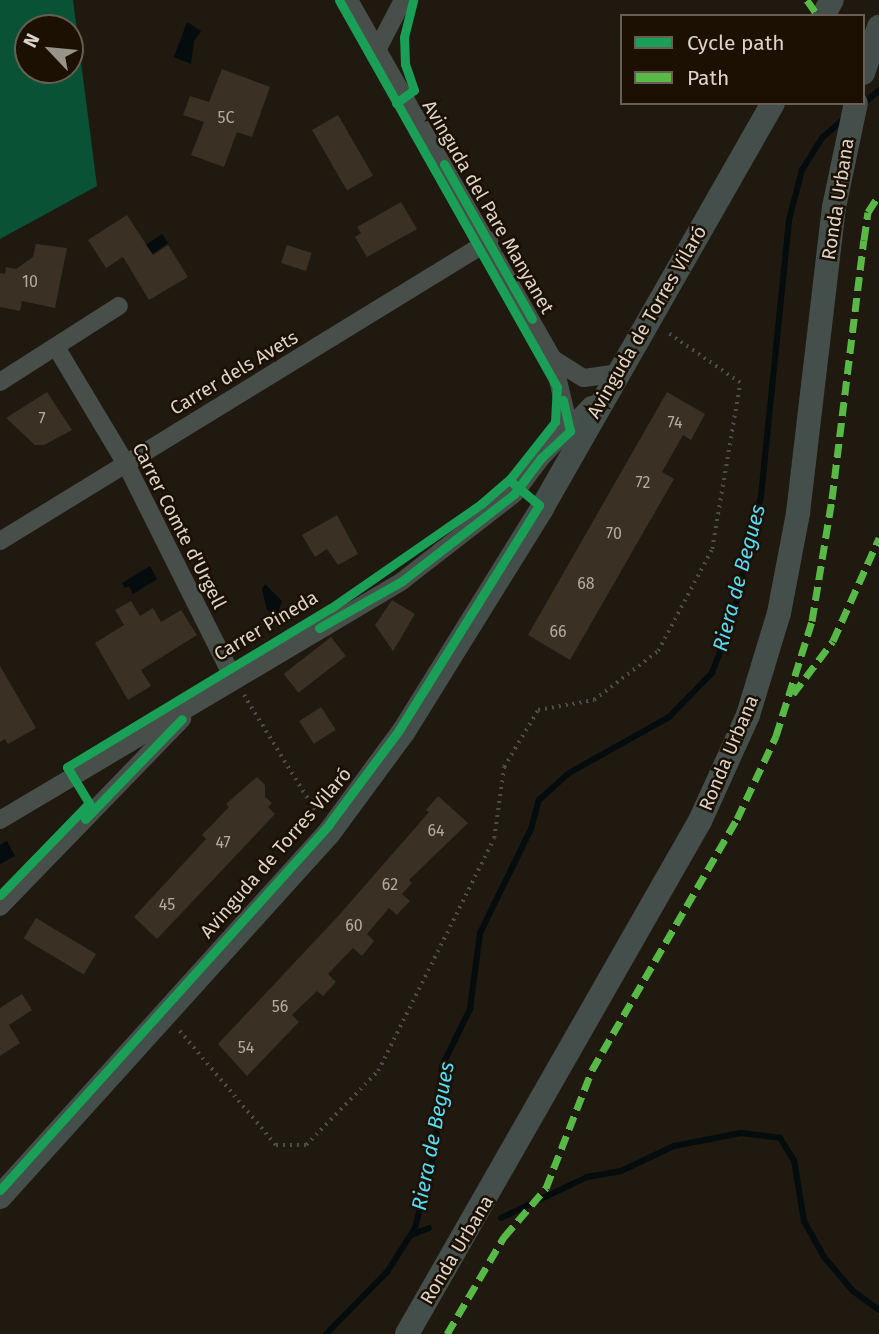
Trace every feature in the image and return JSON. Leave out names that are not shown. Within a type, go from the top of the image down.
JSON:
[{"type":"main road","points":[[865,67],[879,27]]},
{"type":"main road","name":"Avinguda de Torres Vilaró","points":[[0,1197],[329,833],[411,720],[528,530],[772,105]]},
{"type":"main road","name":"Ronda Urbana","points":[[407,1334],[687,845],[748,715],[779,613],[798,513],[832,220],[855,105]]},
{"type":"street","name":"Avinguda del Pare Manyanet","points":[[349,0],[489,242],[553,359],[584,378],[618,373]]},
{"type":"street","points":[[377,50],[404,0]]},
{"type":"street","name":"Carrer dels Avets","points":[[0,541],[489,242]]},
{"type":"street","points":[[0,382],[119,306]]},
{"type":"street","name":"Carrer Comte d'Urgell","points":[[55,347],[126,464],[233,678]]},
{"type":"street","points":[[553,359],[570,431]]},
{"type":"street","name":"Carrer Pineda","points":[[0,820],[200,701],[233,678],[402,581],[479,525],[514,494],[541,458],[570,431],[618,373]]},
{"type":"street","points":[[0,907],[200,701]]},
{"type":"path","points":[[165,1014],[276,1145],[306,1145],[378,1071],[494,838],[504,767],[538,710],[594,700],[658,651],[712,549],[740,383],[649,320]]},
{"type":"path","points":[[233,678],[329,833]]},
{"type":"green space","points":[[0,0],[73,0],[75,14],[14,14],[14,84],[84,84],[97,186],[0,239]]},
{"type":"shaded area","points":[[187,22],[201,31],[194,41],[191,64],[174,57]]},
{"type":"shaded area","points":[[162,234],[168,243],[143,260],[137,251]]},
{"type":"shaded area","points":[[150,566],[157,579],[133,594],[129,586],[125,588],[122,583]]},
{"type":"shaded area","points":[[265,584],[282,601],[278,613],[267,610],[262,589]]},
{"type":"shaded area","points":[[7,841],[15,856],[0,864],[0,845]]},
{"type":"building","points":[[222,69],[270,87],[252,137],[237,132],[224,167],[191,155],[204,122],[183,115],[190,96],[209,102]]},
{"type":"building","points":[[338,115],[373,176],[347,191],[312,130]]},
{"type":"building","points":[[401,202],[417,229],[367,257],[355,237],[361,233],[357,227]]},
{"type":"building","points":[[127,215],[153,255],[168,245],[188,277],[149,300],[123,257],[106,268],[88,240]]},
{"type":"building","points":[[36,244],[67,248],[55,308],[22,301],[20,311],[0,307],[0,273],[5,274],[6,267],[16,269],[33,257]]},
{"type":"building","points":[[287,245],[312,253],[306,271],[281,263]]},
{"type":"building","points":[[47,392],[72,430],[44,445],[35,445],[6,418]]},
{"type":"building","points":[[667,392],[705,414],[691,440],[683,435],[662,472],[674,479],[570,660],[528,635]]},
{"type":"building","points":[[337,515],[358,554],[338,565],[327,549],[315,557],[302,535]]},
{"type":"building","points":[[392,600],[415,614],[393,651],[375,625]]},
{"type":"building","points":[[131,601],[140,616],[153,608],[161,622],[181,610],[197,635],[141,670],[151,686],[128,700],[95,643],[124,625],[115,610]]},
{"type":"building","points":[[331,637],[346,656],[298,693],[284,674]]},
{"type":"building","points":[[0,666],[36,728],[8,744],[5,739],[0,742]]},
{"type":"building","points":[[321,707],[336,730],[314,744],[299,721]]},
{"type":"building","points":[[257,777],[265,785],[265,797],[272,803],[268,807],[275,814],[157,939],[134,917],[206,839],[202,835],[229,807],[226,804]]},
{"type":"building","points":[[438,796],[468,823],[409,880],[412,883],[402,894],[410,901],[397,915],[389,908],[367,934],[374,941],[362,956],[353,948],[328,974],[336,982],[323,996],[317,991],[292,1015],[299,1022],[247,1076],[218,1044],[340,914],[429,812],[426,810]]},
{"type":"building","points":[[36,918],[96,954],[84,975],[24,939]]},
{"type":"building","points":[[22,994],[32,1010],[9,1025],[20,1043],[0,1056],[0,1008]]},
{"type":"waterway","name":"Riera de Begues","points":[[865,102],[879,90]]},
{"type":"waterway","name":"Riera de Begues","points":[[326,1334],[387,1272],[415,1228],[435,1149],[442,1066],[470,1009],[480,933],[531,829],[539,800],[569,773],[669,717],[712,673],[732,620],[761,496],[789,220],[802,170],[823,137],[845,118]]},
{"type":"waterway","points":[[501,1218],[587,1177],[621,1171],[674,1146],[741,1133],[780,1138],[794,1160],[804,1221],[824,1257],[853,1291],[879,1310]]},
{"type":"waterway","points":[[411,1235],[429,1228]]},
{"type":"marked path","points":[[807,0],[817,14]]},
{"type":"marked path","points":[[447,1334],[504,1237],[546,1188],[592,1070],[737,819],[776,736],[812,621],[832,499],[868,212],[879,195]]},
{"type":"marked path","points":[[793,694],[833,641],[879,538]]},
{"type":"cycle path","points":[[0,895],[89,803],[67,767],[331,608],[481,504],[510,479],[555,422],[557,387],[339,0]]},
{"type":"cycle path","points":[[396,103],[414,90],[405,64],[404,37],[413,0]]},
{"type":"cycle path","points":[[444,164],[532,319]]},
{"type":"cycle path","points":[[319,628],[402,581],[514,494],[541,458],[570,431],[563,400]]},
{"type":"cycle path","points":[[0,1190],[329,824],[399,730],[539,505],[512,482]]},
{"type":"cycle path","points":[[85,819],[182,719]]}]
